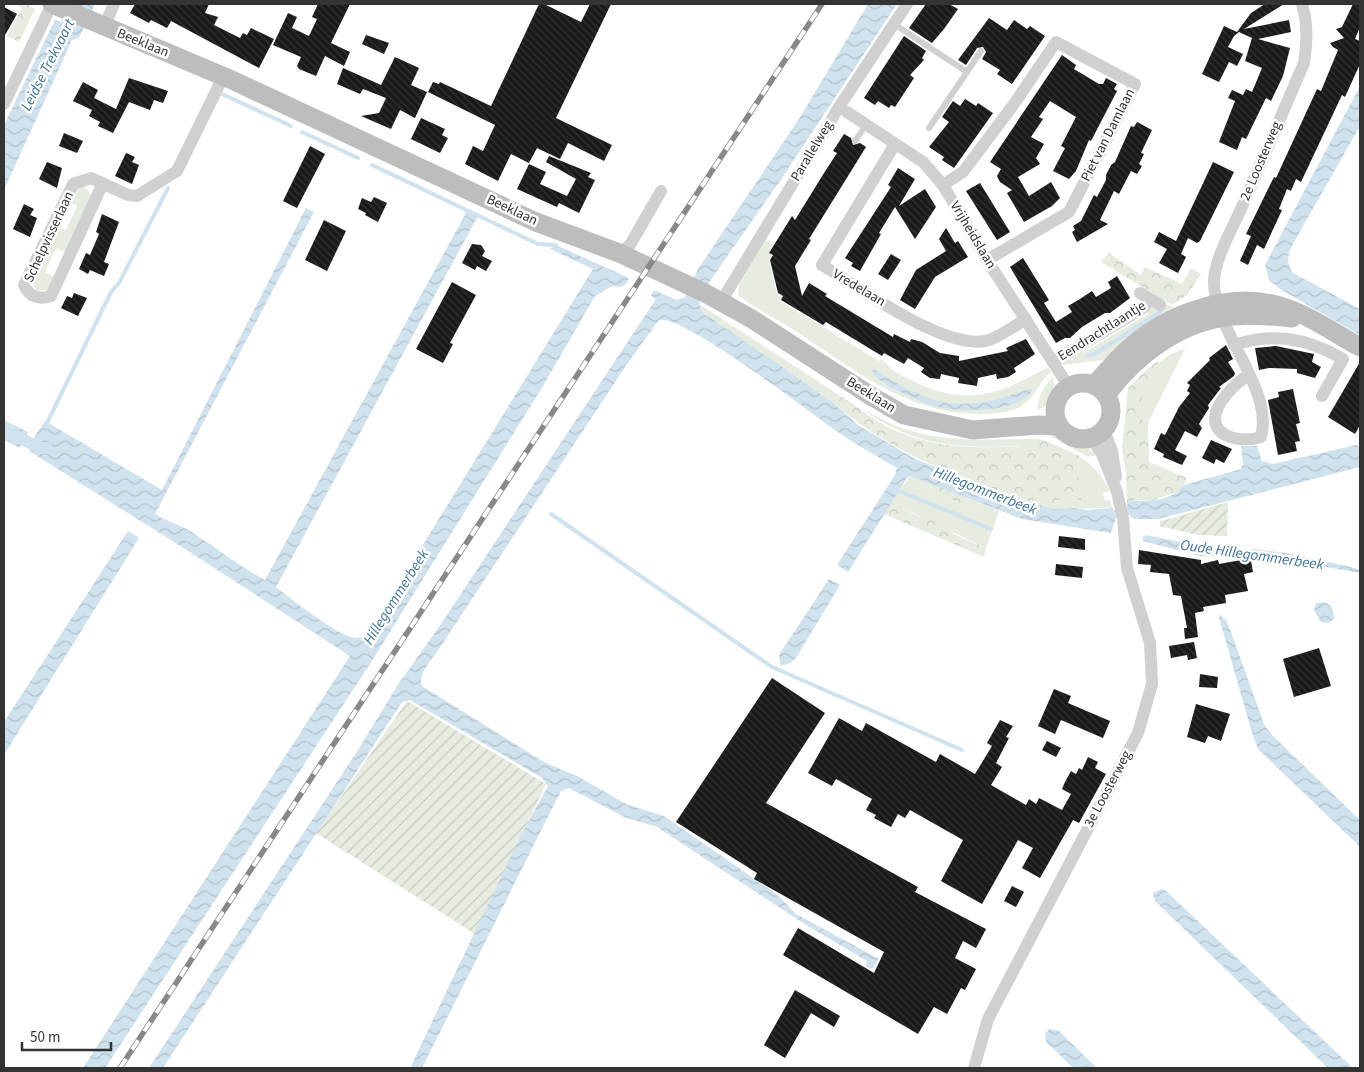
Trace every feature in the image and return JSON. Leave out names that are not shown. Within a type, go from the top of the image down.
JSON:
[{"type":"main road","name":"Beeklaan","points":[[56,6],[223,77],[536,222],[619,253],[697,289],[904,415],[973,430],[1059,426]]},
{"type":"main road","points":[[1100,390],[1158,344],[1220,311],[1243,302],[1271,303],[1307,317],[1352,350]]},
{"type":"main road","points":[[1080,383],[1100,390],[1111,411],[1109,422],[1097,434],[1073,438],[1059,426],[1055,416],[1055,406],[1061,394],[1069,387],[1080,383]]},
{"type":"main road","name":"Beeklaan","points":[[963,427],[1011,421],[1037,415],[1055,406]]},
{"type":"street","points":[[97,24],[114,4]]},
{"type":"street","name":"Parallelweg","points":[[721,302],[839,107],[907,4]]},
{"type":"street","name":"2e Loosterweg","points":[[1249,375],[1231,389],[1217,412],[1215,420],[1218,428],[1232,438],[1254,440],[1261,437],[1263,429],[1257,397],[1249,375],[1220,311],[1214,276],[1304,63],[1307,42],[1307,18],[1302,4]]},
{"type":"street","points":[[4,104],[56,6]]},
{"type":"street","name":"Piet van Damlaan","points":[[943,185],[963,172],[1014,104],[1056,42],[1135,84],[1068,212],[987,260]]},
{"type":"street","name":"Schelpvisserlaan","points":[[103,184],[51,296],[42,298],[27,292],[24,285],[73,184],[91,178],[128,195],[137,196],[177,171],[223,77]]},
{"type":"street","name":"Vrijheidslaan","points":[[847,112],[923,162],[943,185],[987,260],[1069,387]]},
{"type":"street","name":"Vredelaan","points":[[895,144],[822,265],[918,322],[944,336],[963,342],[989,340],[1026,319]]},
{"type":"street","points":[[619,253],[630,245],[661,191]]},
{"type":"street","name":"Eendrachtlaantje","points":[[1053,362],[1143,308],[1150,300]]},
{"type":"street","points":[[1234,345],[1274,336],[1294,338],[1352,350],[1322,396]]},
{"type":"street","name":"3e Loosterweg","points":[[974,1068],[988,1019],[1138,733],[1152,684],[1150,643],[1127,568],[1117,492],[1102,454],[1097,434]]},
{"type":"lane","points":[[894,24],[967,72]]},
{"type":"lane","points":[[929,128],[981,51]]},
{"type":"lane","points":[[855,140],[866,125]]},
{"type":"green space","points":[[14,4],[26,4],[35,9],[19,42],[7,36],[22,8]]},
{"type":"green space","points":[[83,186],[90,192],[91,198],[66,252],[56,248],[45,272],[54,277],[47,290],[37,291],[31,282],[56,226],[66,230],[77,206],[67,201],[74,189]]},
{"type":"green space","points":[[765,240],[773,245],[769,252],[772,255],[769,260],[777,295],[782,297],[780,301],[879,361],[881,359],[894,371],[916,383],[954,395],[972,395],[989,393],[1008,387],[1048,367],[1051,372],[1024,405],[1003,412],[977,414],[951,412],[927,406],[904,397],[860,374],[738,295],[739,285]]},
{"type":"green space","points":[[1109,253],[1141,275],[1145,267],[1182,284],[1191,268],[1201,274],[1187,295],[1172,305],[1101,262]]},
{"type":"green space","points":[[1162,303],[1174,307],[1103,360],[1063,365],[1063,362],[1081,351],[1083,353],[1148,314],[1146,311]]},
{"type":"green space","points":[[699,304],[839,395],[832,402],[702,312]]},
{"type":"green space","points":[[1185,349],[1148,423],[1142,420],[1141,391],[1149,374],[1165,358]]},
{"type":"green space","points":[[1161,359],[1142,389],[1142,420],[1148,423],[1149,462],[1187,478],[1181,491],[1153,500],[1129,500],[1127,506],[1126,474],[1122,451],[1128,388],[1147,369]]},
{"type":"green space","points":[[1053,378],[1054,388],[1052,397],[1050,401],[1038,410],[1038,402],[1042,392]]},
{"type":"green space","points":[[839,395],[884,425],[911,437],[926,441],[956,446],[986,447],[1020,446],[1029,444],[1037,439],[1047,441],[1079,456],[1078,483],[1082,500],[1058,500],[1054,509],[995,490],[937,467],[882,439],[856,421],[832,402]]},
{"type":"green space","points":[[862,409],[902,428],[945,438],[976,440],[1037,439],[1030,445],[984,447],[943,443],[922,439],[902,432]]},
{"type":"green space","points":[[1054,431],[1087,447],[1096,455],[1088,457],[1049,435]]},
{"type":"green space","points":[[1079,456],[1093,467],[1104,480],[1110,491],[1103,493],[1105,501],[1110,500],[1112,508],[1054,509],[1058,500],[1082,500],[1078,483]]},
{"type":"green space","points":[[910,476],[930,483],[929,490],[976,510],[979,503],[999,511],[986,548],[902,508],[902,499],[899,491]]},
{"type":"green space","points":[[930,483],[979,503],[976,510],[929,490]]},
{"type":"green space","points":[[899,491],[902,499],[902,508],[919,517],[931,512],[936,524],[950,519],[953,534],[986,548],[984,557],[884,514]]},
{"type":"green space","points":[[1228,502],[1227,536],[1198,535],[1160,526],[1160,521]]},
{"type":"green space","points":[[407,701],[546,784],[475,934],[316,833]]},
{"type":"water","name":"Leidse Trekvaart","points":[[69,4],[95,4],[79,38],[72,40],[4,190],[4,125],[55,20],[61,22]]},
{"type":"water","points":[[868,4],[897,4],[782,178],[710,281],[699,304],[702,312],[832,402],[858,425],[915,459],[1010,496],[1054,509],[1072,508],[1088,510],[1112,508],[1114,510],[1126,508],[1129,500],[1143,501],[1167,497],[1174,494],[1184,485],[1241,469],[1243,464],[1241,446],[1257,446],[1262,461],[1273,464],[1356,445],[1360,447],[1360,467],[1158,519],[1134,519],[1127,514],[1116,518],[1111,533],[1022,519],[910,476],[848,572],[837,565],[895,475],[897,468],[843,435],[718,347],[672,322],[659,320],[627,364],[428,664],[423,673],[422,686],[544,762],[577,776],[628,805],[664,816],[779,896],[796,914],[879,959],[872,969],[866,966],[867,961],[806,925],[657,827],[624,817],[569,788],[561,791],[422,1068],[410,1068],[521,835],[548,786],[542,778],[410,700],[402,702],[163,1068],[149,1068],[358,750],[397,686],[441,624],[656,299],[651,296],[654,290],[677,300],[685,297],[698,269],[799,119]]},
{"type":"water","points":[[1360,86],[1360,126],[1294,242],[1288,261],[1293,273],[1360,309],[1360,335],[1280,289],[1269,280],[1265,265]]},
{"type":"water","points":[[306,208],[314,212],[155,514],[190,531],[236,563],[265,580],[467,211],[478,216],[276,587],[326,624],[347,636],[355,638],[362,637],[371,629],[593,269],[550,249],[556,245],[629,278],[626,284],[619,287],[612,286],[595,296],[543,386],[370,664],[105,1068],[83,1068],[350,656],[29,451],[35,436],[45,421],[162,490]]},
{"type":"water","points":[[874,369],[914,392],[950,403],[968,404],[1008,396],[1031,388],[1033,390],[1025,398],[1003,407],[975,410],[949,409],[922,402],[906,395],[882,382],[872,371]]},
{"type":"water","points":[[4,420],[28,432],[20,448],[4,440]]},
{"type":"water","points":[[128,531],[139,538],[4,755],[4,722]]},
{"type":"water","name":"Oude Hillegommerbeek","points":[[1146,535],[1219,550],[1255,549],[1286,553],[1351,567],[1360,570],[1360,573],[1263,556],[1200,556],[1143,541],[1143,537]]},
{"type":"water","points":[[829,579],[840,585],[796,658],[790,663],[781,666],[779,655]]},
{"type":"water","points":[[1325,602],[1331,607],[1334,614],[1334,619],[1328,623],[1321,622],[1314,610],[1316,603]]},
{"type":"water","points":[[1218,614],[1227,621],[1264,724],[1272,735],[1360,820],[1360,847],[1258,749]]},
{"type":"water","points":[[1161,889],[1165,890],[1353,1068],[1328,1068],[1155,901],[1153,893]]},
{"type":"water","points":[[1050,1029],[1059,1031],[1097,1068],[1073,1068],[1046,1042],[1045,1033]]},
{"type":"building","points":[[135,4],[209,4],[205,13],[218,17],[214,25],[240,38],[243,33],[247,35],[251,28],[274,39],[259,68],[171,21],[167,28],[151,20],[149,23],[130,13]]},
{"type":"building","points":[[318,4],[350,4],[331,43],[350,52],[344,66],[325,56],[316,76],[299,69],[297,66],[301,57],[273,45],[288,13],[297,17],[292,28],[309,36],[317,19],[312,17]]},
{"type":"building","points":[[539,4],[544,4],[581,22],[590,4],[611,4],[556,118],[612,145],[604,161],[568,143],[560,159],[537,148],[529,163],[511,154],[498,181],[465,164],[473,146],[483,151],[495,125],[428,92],[433,82],[439,84],[440,82],[491,106]]},
{"type":"building","points":[[926,4],[949,4],[958,9],[932,43],[909,28]]},
{"type":"building","points":[[1265,4],[1284,4],[1244,29],[1289,20],[1291,32],[1258,39],[1290,48],[1283,76],[1271,101],[1266,98],[1246,139],[1242,137],[1237,150],[1219,142],[1235,101],[1228,98],[1232,90],[1243,95],[1246,89],[1252,92],[1262,68],[1245,61],[1252,38],[1239,32],[1234,36],[1228,47],[1243,54],[1237,66],[1229,62],[1219,82],[1202,74],[1224,26],[1237,32],[1251,13]]},
{"type":"building","points":[[1353,4],[1360,4],[1360,27],[1355,39],[1360,41],[1360,64],[1345,97],[1342,95],[1301,182],[1296,179],[1291,191],[1287,189],[1279,209],[1282,210],[1264,249],[1257,245],[1248,265],[1240,261],[1251,236],[1246,234],[1274,177],[1276,178],[1317,89],[1321,91],[1338,50],[1330,43],[1344,38],[1336,29],[1342,27]]},
{"type":"building","points":[[4,7],[17,14],[4,37]]},
{"type":"building","points":[[989,18],[1007,30],[1014,20],[1027,29],[1030,26],[1045,36],[1012,84],[997,74],[1000,70],[982,59],[986,52],[983,47],[977,48],[966,65],[958,60]]},
{"type":"building","points":[[366,35],[389,43],[384,54],[362,44]]},
{"type":"building","points":[[904,36],[926,51],[922,58],[924,60],[910,75],[914,78],[895,107],[891,105],[889,108],[878,101],[875,105],[864,98]]},
{"type":"building","points":[[1062,55],[1076,65],[1074,69],[1099,84],[1103,84],[1106,78],[1117,84],[1114,89],[1117,91],[1091,141],[1089,140],[1076,171],[1069,179],[1053,171],[1065,148],[1061,146],[1076,117],[1050,101],[1039,117],[1043,119],[1031,137],[1044,144],[1036,158],[1040,164],[1018,177],[1029,196],[1051,182],[1060,198],[1052,206],[1024,222],[1007,193],[1012,190],[1000,182],[997,176],[1001,169],[990,162]]},
{"type":"building","points":[[395,57],[419,68],[411,85],[427,92],[415,118],[400,110],[391,129],[361,116],[379,113],[386,98],[363,89],[360,94],[337,84],[343,68],[381,85]]},
{"type":"building","points":[[129,78],[168,91],[163,103],[154,100],[150,110],[129,102],[113,133],[98,126],[100,122],[89,116],[92,110],[73,101],[83,82],[98,90],[94,98],[116,109]]},
{"type":"building","points":[[965,99],[976,106],[978,103],[993,113],[954,168],[942,160],[944,157],[929,147],[949,122],[942,117],[953,101],[960,106]]},
{"type":"building","points":[[421,118],[445,129],[442,135],[448,138],[440,153],[411,139]]},
{"type":"building","points":[[1137,122],[1152,130],[1141,153],[1144,154],[1139,164],[1142,166],[1137,174],[1131,171],[1119,194],[1114,191],[1100,220],[1108,224],[1077,242],[1072,232],[1075,230],[1073,226],[1081,221],[1094,195],[1097,197],[1131,126],[1134,127]]},
{"type":"building","points":[[64,133],[83,141],[77,153],[59,146]]},
{"type":"building","points":[[844,134],[851,138],[853,145],[860,143],[866,147],[809,239],[811,240],[795,266],[802,296],[809,283],[827,294],[825,296],[893,337],[894,334],[910,342],[911,339],[922,342],[940,353],[959,356],[959,361],[1008,351],[1006,348],[1026,339],[1035,354],[1014,368],[1016,372],[1008,377],[997,379],[996,374],[978,378],[977,386],[958,383],[959,378],[941,374],[940,379],[930,378],[921,372],[924,368],[908,358],[904,364],[884,353],[882,356],[826,322],[823,325],[781,300],[783,296],[778,293],[770,260],[773,255],[769,253],[792,216],[795,220],[837,153],[833,151]]},
{"type":"building","points":[[310,146],[325,154],[297,208],[283,201]]},
{"type":"building","points":[[126,153],[135,157],[132,162],[139,165],[132,184],[115,176]]},
{"type":"building","points":[[549,156],[591,173],[588,177],[595,180],[579,213],[559,203],[557,207],[517,189],[529,164],[546,172],[540,184],[567,196],[576,179],[546,162]]},
{"type":"building","points":[[47,162],[62,168],[57,188],[39,179]]},
{"type":"building","points":[[1213,162],[1234,172],[1200,241],[1197,243],[1188,238],[1181,254],[1186,257],[1178,273],[1159,263],[1167,249],[1154,242],[1159,232],[1176,241]]},
{"type":"building","points":[[898,168],[915,179],[899,206],[925,189],[936,207],[915,239],[895,207],[879,233],[881,234],[860,271],[851,266],[853,263],[845,258],[891,187],[888,185]]},
{"type":"building","points":[[980,183],[1010,232],[997,240],[966,191]]},
{"type":"building","points":[[374,197],[387,203],[378,222],[358,209],[362,198],[371,202]]},
{"type":"building","points":[[24,204],[34,209],[30,215],[37,218],[30,237],[13,229]]},
{"type":"building","points":[[102,214],[119,222],[104,262],[109,264],[104,276],[90,270],[88,274],[79,269],[86,253],[90,255],[99,234],[96,232]]},
{"type":"building","points":[[324,220],[346,231],[327,271],[305,260]]},
{"type":"building","points":[[946,228],[955,243],[958,241],[968,257],[935,277],[915,309],[900,300],[916,270],[946,251],[939,239]]},
{"type":"building","points":[[472,244],[481,245],[485,251],[482,256],[492,261],[486,271],[477,266],[475,270],[462,263]]},
{"type":"building","points":[[891,254],[901,260],[888,280],[878,274]]},
{"type":"building","points":[[1023,258],[1049,300],[1044,303],[1056,322],[1072,312],[1068,306],[1092,291],[1096,297],[1111,288],[1108,282],[1117,276],[1130,298],[1110,313],[1105,313],[1082,327],[1070,338],[1065,338],[1056,343],[1010,267]]},
{"type":"building","points":[[452,282],[476,295],[450,343],[453,344],[443,363],[416,349]]},
{"type":"building","points":[[74,293],[87,298],[78,316],[61,308],[67,296],[72,298]]},
{"type":"building","points":[[1226,345],[1233,359],[1228,362],[1235,373],[1234,376],[1219,387],[1221,388],[1208,405],[1209,408],[1199,424],[1202,428],[1197,437],[1185,431],[1175,450],[1187,456],[1182,465],[1163,457],[1164,454],[1154,449],[1161,433],[1165,435],[1179,407],[1190,393],[1187,391],[1190,385],[1187,383],[1210,360],[1209,358]]},
{"type":"building","points":[[1276,346],[1314,354],[1312,362],[1321,367],[1315,378],[1297,373],[1297,369],[1269,368],[1259,370],[1255,348]]},
{"type":"building","points":[[1360,362],[1360,425],[1355,434],[1328,417]]},
{"type":"building","points":[[1293,389],[1300,423],[1296,424],[1300,441],[1295,442],[1297,451],[1278,455],[1268,400],[1279,397],[1278,392]]},
{"type":"building","points":[[1211,440],[1232,449],[1224,463],[1216,459],[1214,464],[1202,458]]},
{"type":"building","points":[[1059,536],[1085,539],[1085,550],[1058,547]]},
{"type":"building","points":[[1139,550],[1201,560],[1201,564],[1218,560],[1219,564],[1241,560],[1242,563],[1251,561],[1253,572],[1244,574],[1248,591],[1225,595],[1226,603],[1203,607],[1204,611],[1195,613],[1198,637],[1185,639],[1184,628],[1187,628],[1181,596],[1173,595],[1169,574],[1150,572],[1151,565],[1138,564]]},
{"type":"building","points":[[1056,564],[1083,567],[1082,578],[1055,575]]},
{"type":"building","points":[[1194,642],[1197,658],[1188,660],[1187,655],[1171,658],[1169,646]]},
{"type":"building","points":[[1319,648],[1331,686],[1294,697],[1283,659]]},
{"type":"building","points":[[1200,674],[1218,677],[1217,688],[1199,687]]},
{"type":"building","points":[[772,678],[825,713],[766,803],[918,887],[915,892],[986,929],[976,948],[963,941],[955,958],[976,969],[965,990],[961,988],[947,1014],[934,1007],[918,1034],[783,955],[798,928],[874,973],[884,952],[754,879],[757,873],[676,822]]},
{"type":"building","points":[[1054,689],[1071,696],[1068,703],[1110,721],[1103,738],[1061,720],[1055,734],[1038,726]]},
{"type":"building","points":[[1196,704],[1230,714],[1221,741],[1208,736],[1205,743],[1187,737]]},
{"type":"building","points":[[839,718],[862,731],[866,723],[936,762],[940,754],[975,774],[992,746],[987,743],[1000,720],[1013,726],[1006,737],[1009,738],[996,763],[1002,767],[991,785],[1026,805],[1029,799],[1036,804],[1039,798],[1062,810],[1071,794],[1062,789],[1065,782],[1071,771],[1076,774],[1079,768],[1082,770],[1088,757],[1098,762],[1095,768],[1106,774],[1079,823],[1073,820],[1040,878],[1022,868],[1033,848],[1018,840],[982,904],[941,881],[963,840],[910,810],[905,818],[898,814],[891,827],[874,818],[876,815],[866,810],[872,799],[836,779],[832,786],[808,773]]},
{"type":"building","points":[[1047,741],[1061,748],[1056,757],[1042,750]]},
{"type":"building","points":[[1012,886],[1024,892],[1016,907],[1004,901]]},
{"type":"building","points":[[795,990],[840,1016],[834,1027],[811,1013],[785,1058],[764,1045]]},
{"type":"waterway","points":[[222,94],[291,126]]},
{"type":"waterway","points":[[302,132],[358,158]]},
{"type":"waterway","points":[[372,165],[538,244],[556,245]]},
{"type":"waterway","points":[[47,423],[111,292],[119,283],[168,188]]},
{"type":"waterway","points":[[1087,356],[1095,354],[1160,312]]},
{"type":"waterway","name":"Hillegommerbeek","points":[[4,430],[40,448],[47,448]]},
{"type":"waterway","points":[[899,491],[991,529]]},
{"type":"waterway","points":[[551,514],[772,667],[962,750]]},
{"type":"railway","points":[[120,1068],[822,4]]}]
